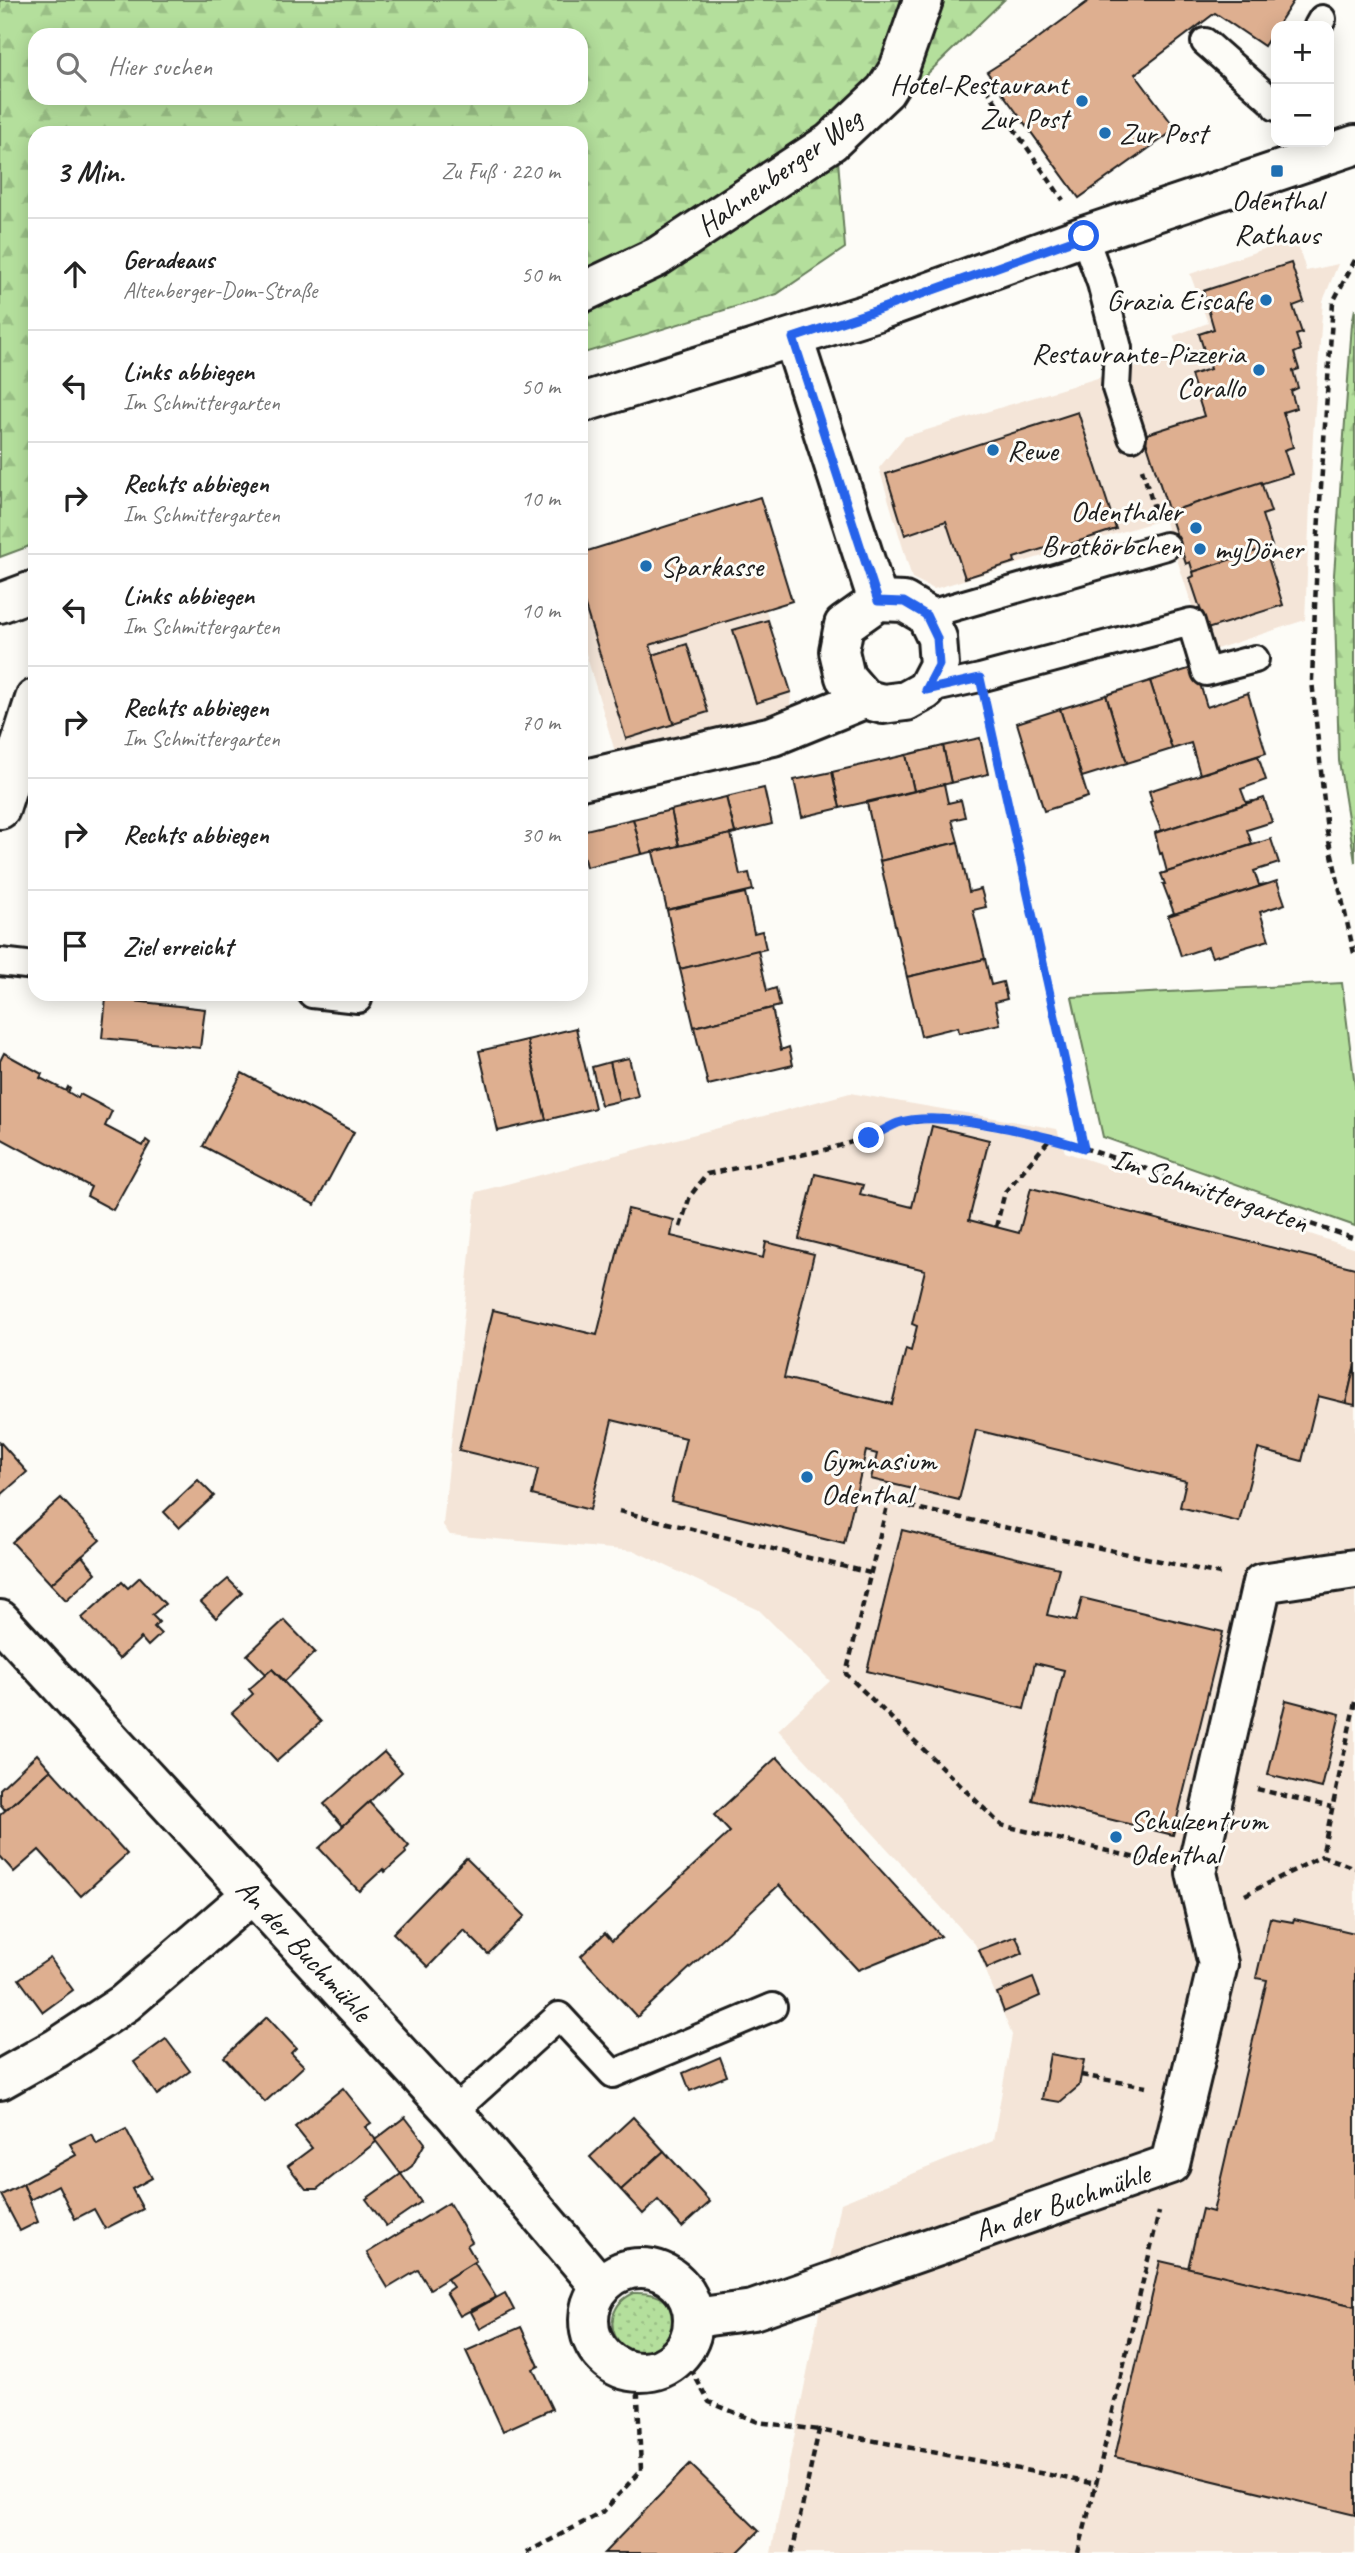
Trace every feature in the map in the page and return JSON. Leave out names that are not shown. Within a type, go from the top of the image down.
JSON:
[{"type":"street","name":"Hahnenberger Weg","points":[[588,290],[657,257],[831,142],[885,91],[899,69],[923,0]]},
{"type":"street","points":[[588,401],[877,310],[1084,236],[1301,151],[1355,145]]},
{"type":"street","points":[[793,338],[878,601]]},
{"type":"street","points":[[878,601],[904,602],[926,615],[937,638],[939,665],[926,690],[906,701],[883,704],[864,699],[845,677],[839,651],[844,625],[878,601]]},
{"type":"street","points":[[588,778],[773,736],[864,699]]},
{"type":"street","points":[[0,809],[28,721]]},
{"type":"street","points":[[1262,1583],[1355,1569]]},
{"type":"street","name":"An der Buchmühle","points":[[637,2373],[662,2369],[689,2335],[753,2310],[1170,2164],[1218,1964],[1196,1873],[1262,1583]]},
{"type":"street","name":"An der Buchmühle","points":[[0,1620],[453,2112],[601,2287]]},
{"type":"street","points":[[0,2080],[57,2048],[125,2003],[251,1894]]},
{"type":"street","points":[[637,2373],[610,2363],[593,2341],[589,2312],[601,2287],[621,2272],[646,2268],[670,2276],[687,2293],[689,2335]]},
{"type":"lane","points":[[1205,42],[1271,99]]},
{"type":"lane","points":[[1084,236],[1101,283],[1118,348],[1116,388],[1132,437]]},
{"type":"lane","points":[[926,615],[1166,546]]},
{"type":"lane","points":[[926,690],[1191,622],[1206,672],[1255,659]]},
{"type":"lane","points":[[0,962],[28,965]]},
{"type":"lane","points":[[453,2112],[558,2016],[613,2074],[773,2007]]},
{"type":"path","points":[[986,88],[1048,178]]},
{"type":"path","points":[[1355,260],[1334,302],[1318,533],[1312,680],[1327,832],[1355,958]]},
{"type":"path","name":"Im Schmittergarten","points":[[980,678],[1084,1148],[1355,1239]]},
{"type":"path","points":[[680,1227],[690,1196],[707,1174],[825,1150],[869,1138],[900,1123],[943,1118],[1052,1138],[1084,1148]]},
{"type":"path","points":[[996,1227],[1005,1192],[1052,1138]]},
{"type":"path","points":[[1196,1873],[1001,1825],[846,1674],[888,1502],[1262,1583]]},
{"type":"path","points":[[620,1511],[870,1573]]},
{"type":"path","points":[[1322,1856],[1355,1702]]},
{"type":"path","points":[[1218,1780],[1331,1807]]},
{"type":"path","points":[[1206,1914],[1322,1856],[1355,1868]]},
{"type":"path","points":[[1081,2075],[1146,2087]]},
{"type":"path","points":[[1078,2553],[1170,2164]]},
{"type":"path","points":[[689,2335],[709,2402],[758,2422],[818,2430],[1096,2484]]},
{"type":"path","points":[[526,2553],[603,2512],[641,2470],[637,2373]]},
{"type":"path","points":[[792,2553],[818,2430]]},
{"type":"shaded area","points":[[1296,238],[1306,271],[1338,264],[1323,301],[1313,435],[1305,620],[1207,652],[1164,519],[934,589],[912,578],[879,468],[904,437],[1180,353],[1173,336],[1208,323],[1190,274]]},
{"type":"shaded area","points":[[760,497],[792,601],[766,610],[791,692],[790,710],[771,720],[616,755],[588,661],[588,551]]},
{"type":"shaded area","name":"Schulzentrum Odenthal","points":[[850,1093],[1057,1129],[1065,1152],[1355,1249],[1355,2553],[771,2553],[841,2203],[993,2141],[1012,2035],[975,1944],[778,1730],[830,1681],[759,1610],[635,1551],[450,1535],[443,1525],[476,1192]]},
{"type":"green space","points":[[0,0],[1004,0],[838,160],[845,248],[777,294],[588,352],[588,126],[28,126],[28,547],[0,557]]},
{"type":"green space","points":[[1355,309],[1355,862],[1339,761],[1334,575]]},
{"type":"green space","points":[[1342,983],[1355,1086],[1355,1226],[1103,1137],[1072,997]]},
{"type":"green space","points":[[634,2293],[661,2297],[673,2314],[675,2333],[657,2348],[642,2352],[628,2350],[618,2341],[613,2329],[613,2316],[620,2303]]},
{"type":"building","name":"Hotel-Restaurant Zur Post","points":[[1090,0],[1294,0],[1280,21],[1271,21],[1271,35],[1264,46],[1215,13],[1135,74],[1176,129],[1079,198],[987,72],[1025,48]]},
{"type":"building","points":[[1291,263],[1304,302],[1293,306],[1302,333],[1296,335],[1301,350],[1294,353],[1299,369],[1293,371],[1298,388],[1291,391],[1296,408],[1283,412],[1293,447],[1284,450],[1292,474],[1169,512],[1144,435],[1204,416],[1191,375],[1210,369],[1199,334],[1214,329],[1203,291]]},
{"type":"building","points":[[1078,412],[1116,529],[1046,552],[1045,548],[1014,558],[1015,562],[965,578],[946,521],[905,535],[886,474]]},
{"type":"building","points":[[1261,482],[1271,512],[1262,515],[1272,546],[1193,572],[1190,562],[1186,564],[1169,512]]},
{"type":"building","points":[[760,497],[792,601],[650,645],[674,724],[626,739],[588,616],[588,551]]},
{"type":"building","points":[[1265,548],[1283,605],[1207,629],[1190,578],[1194,576],[1193,572]]},
{"type":"building","points":[[768,620],[791,692],[756,703],[733,630]]},
{"type":"building","points":[[687,644],[708,712],[673,723],[653,655]]},
{"type":"building","points":[[1195,667],[1207,707],[1248,693],[1266,753],[1200,774],[1191,743],[1172,749],[1150,681]]},
{"type":"building","points":[[1150,681],[1172,749],[1127,763],[1106,695]]},
{"type":"building","points":[[1106,695],[1127,763],[1082,777],[1060,709]]},
{"type":"building","points":[[1060,709],[1088,797],[1044,811],[1017,723]]},
{"type":"building","points":[[980,738],[988,774],[951,783],[943,746]]},
{"type":"building","points":[[943,746],[951,783],[914,791],[906,755]]},
{"type":"building","points":[[906,755],[914,791],[840,808],[832,772]]},
{"type":"building","points":[[1258,756],[1266,780],[1241,789],[1246,802],[1254,801],[1155,833],[1161,830],[1150,802],[1149,791]]},
{"type":"building","points":[[832,772],[840,808],[802,817],[794,780]]},
{"type":"building","points":[[944,784],[948,803],[961,800],[965,817],[952,820],[958,842],[880,861],[867,803]]},
{"type":"building","points":[[764,788],[772,824],[735,833],[726,797]]},
{"type":"building","points":[[726,797],[735,833],[679,846],[671,810]]},
{"type":"building","points":[[1264,798],[1272,822],[1247,830],[1252,844],[1260,842],[1161,874],[1167,872],[1155,833]]},
{"type":"building","points":[[671,810],[679,846],[642,854],[633,819]]},
{"type":"building","points":[[633,819],[642,854],[588,867],[588,829]]},
{"type":"building","points":[[731,834],[740,875],[749,873],[753,890],[667,910],[653,852]]},
{"type":"building","points":[[1271,839],[1279,863],[1254,871],[1259,885],[1267,884],[1168,916],[1174,913],[1161,874]]},
{"type":"building","points":[[958,842],[969,892],[981,889],[986,907],[973,910],[985,959],[907,977],[880,861]]},
{"type":"building","points":[[1277,881],[1285,904],[1260,912],[1269,940],[1212,957],[1208,947],[1181,956],[1168,916]]},
{"type":"building","points":[[745,893],[754,933],[762,931],[766,949],[680,969],[667,910]]},
{"type":"building","points":[[758,950],[767,991],[776,988],[780,1006],[694,1027],[680,969]]},
{"type":"building","points":[[985,959],[991,985],[1003,982],[1007,999],[995,1002],[1000,1024],[959,1033],[958,1027],[921,1036],[907,977]]},
{"type":"building","points":[[106,1001],[133,1001],[205,1009],[200,1048],[102,1038]]},
{"type":"building","points":[[772,1008],[781,1050],[789,1047],[793,1065],[708,1085],[694,1027]]},
{"type":"building","points":[[576,1028],[595,1108],[546,1120],[527,1040]]},
{"type":"building","points":[[527,1040],[546,1120],[498,1131],[479,1051]]},
{"type":"building","points":[[4,1053],[42,1074],[40,1078],[66,1091],[68,1087],[68,1092],[78,1098],[80,1094],[112,1111],[105,1126],[143,1146],[146,1140],[150,1143],[113,1210],[87,1196],[91,1187],[0,1138],[0,1061]]},
{"type":"building","points":[[629,1058],[638,1096],[619,1101],[610,1062]]},
{"type":"building","points":[[610,1062],[619,1101],[601,1105],[592,1067]]},
{"type":"building","points":[[242,1073],[354,1132],[315,1205],[203,1146]]},
{"type":"building","points":[[932,1126],[989,1140],[969,1220],[1019,1233],[1031,1188],[1355,1268],[1355,1364],[1346,1403],[1318,1396],[1302,1461],[1258,1449],[1239,1522],[1180,1507],[1186,1481],[976,1430],[959,1500],[871,1479],[877,1454],[866,1451],[844,1544],[671,1501],[686,1438],[612,1420],[590,1510],[532,1495],[538,1469],[459,1450],[493,1310],[597,1335],[628,1209],[674,1220],[671,1236],[763,1258],[766,1242],[814,1254],[784,1378],[892,1404],[906,1349],[911,1351],[917,1326],[912,1324],[925,1270],[799,1239],[815,1174],[863,1185],[860,1194],[912,1207]]},
{"type":"building","points":[[1355,1364],[1355,1405],[1346,1403]]},
{"type":"building","points":[[0,1442],[27,1472],[0,1496]]},
{"type":"building","points":[[198,1480],[214,1496],[179,1528],[164,1512]]},
{"type":"building","points":[[61,1498],[100,1540],[51,1584],[12,1542]]},
{"type":"building","points":[[902,1530],[1059,1568],[1047,1615],[1076,1621],[1082,1598],[1223,1632],[1173,1835],[1032,1800],[1064,1670],[1035,1663],[1024,1709],[867,1671]]},
{"type":"building","points":[[82,1556],[96,1573],[66,1600],[51,1584]]},
{"type":"building","points":[[140,1577],[165,1604],[152,1615],[159,1622],[154,1627],[161,1634],[148,1646],[141,1638],[119,1659],[82,1618],[122,1582],[128,1588]]},
{"type":"building","points":[[228,1579],[242,1593],[216,1618],[201,1602]]},
{"type":"building","points":[[284,1620],[315,1652],[285,1681],[272,1669],[266,1674],[247,1655]]},
{"type":"building","points":[[272,1669],[321,1722],[277,1761],[232,1713],[253,1694],[249,1689]]},
{"type":"building","points":[[1286,1700],[1340,1714],[1322,1788],[1268,1775]]},
{"type":"building","points":[[384,1752],[402,1772],[343,1826],[324,1804]]},
{"type":"building","points":[[37,1754],[51,1770],[5,1810],[0,1804],[0,1789]]},
{"type":"building","points":[[777,1757],[941,1936],[858,1970],[779,1885],[637,2017],[581,1956],[605,1933],[612,1941],[730,1832],[714,1815]]},
{"type":"building","points":[[51,1770],[127,1854],[81,1896],[39,1850],[14,1872],[0,1856],[0,1815]]},
{"type":"building","points":[[369,1802],[409,1846],[405,1850],[406,1853],[385,1872],[383,1869],[359,1891],[319,1848]]},
{"type":"building","points":[[466,1858],[525,1916],[488,1954],[464,1930],[428,1967],[393,1933]]},
{"type":"building","points":[[1270,1918],[1293,1922],[1294,1919],[1355,1933],[1355,2306],[1188,2268],[1202,2209],[1213,2212],[1267,1980],[1256,1978]]},
{"type":"building","points":[[1016,1936],[1023,1953],[987,1968],[979,1950]]},
{"type":"building","points":[[50,1958],[73,1990],[43,2012],[19,1979]]},
{"type":"building","points":[[1033,1978],[1040,1996],[1004,2012],[997,1993]]},
{"type":"building","points":[[267,2017],[296,2048],[291,2053],[304,2066],[265,2102],[224,2057]]},
{"type":"building","points":[[166,2039],[190,2071],[157,2095],[134,2062]]},
{"type":"building","points":[[1050,2054],[1084,2060],[1079,2086],[1060,2102],[1042,2099]]},
{"type":"building","points":[[720,2057],[727,2076],[690,2091],[683,2073]]},
{"type":"building","points":[[343,2088],[371,2123],[365,2127],[377,2141],[317,2189],[306,2189],[288,2166],[312,2148],[295,2127]]},
{"type":"building","points":[[405,2117],[425,2143],[412,2166],[401,2174],[375,2140]]},
{"type":"building","points":[[633,2117],[664,2151],[621,2190],[590,2157]]},
{"type":"building","points":[[126,2129],[152,2178],[132,2189],[143,2209],[105,2229],[94,2209],[75,2219],[58,2185],[30,2200],[23,2184],[76,2155],[70,2144],[91,2134],[97,2144]]},
{"type":"building","points":[[664,2151],[710,2202],[682,2227],[658,2200],[643,2214],[621,2190]]},
{"type":"building","points":[[401,2174],[421,2202],[386,2226],[366,2199]]},
{"type":"building","points":[[23,2184],[38,2222],[20,2231],[1,2195]]},
{"type":"building","points":[[449,2203],[472,2242],[467,2245],[476,2261],[430,2289],[418,2270],[388,2288],[367,2253]]},
{"type":"building","points":[[1160,2261],[1355,2306],[1355,2515],[1115,2457]]},
{"type":"building","points":[[474,2262],[496,2297],[460,2316],[446,2292],[453,2287],[447,2279]]},
{"type":"building","points":[[505,2293],[514,2310],[480,2329],[471,2312]]},
{"type":"building","points":[[521,2327],[539,2366],[533,2369],[552,2409],[503,2431],[466,2351]]},
{"type":"building","points":[[690,2464],[759,2531],[737,2553],[604,2553]]},
{"type":"place","name":"Hotel-Restaurant Zur Post","points":[[1082,101]]},
{"type":"place","name":"Zur Post","points":[[1105,133]]},
{"type":"place","name":"Odenthal Rathaus","points":[[1277,171]]},
{"type":"place","name":"Grazia Eiscafe","points":[[1266,300]]},
{"type":"place","name":"Restaurante-Pizzeria Corallo","points":[[1259,370]]},
{"type":"place","name":"Rewe","points":[[993,450]]},
{"type":"place","name":"Odenthaler Brotkörbchen","points":[[1196,528]]},
{"type":"place","name":"myDöner","points":[[1200,549]]},
{"type":"place","name":"Sparkasse","points":[[646,566]]},
{"type":"place","name":"Gymnasium Odenthal","points":[[807,1477]]},
{"type":"place","name":"Schulzentrum Odenthal","points":[[1116,1837]]},
{"type":"route","points":[[869,1138],[900,1123],[943,1118],[1052,1138],[1084,1148],[980,678],[926,690],[939,665],[937,638],[926,615],[904,602],[878,601],[793,338],[1084,236]]}]
